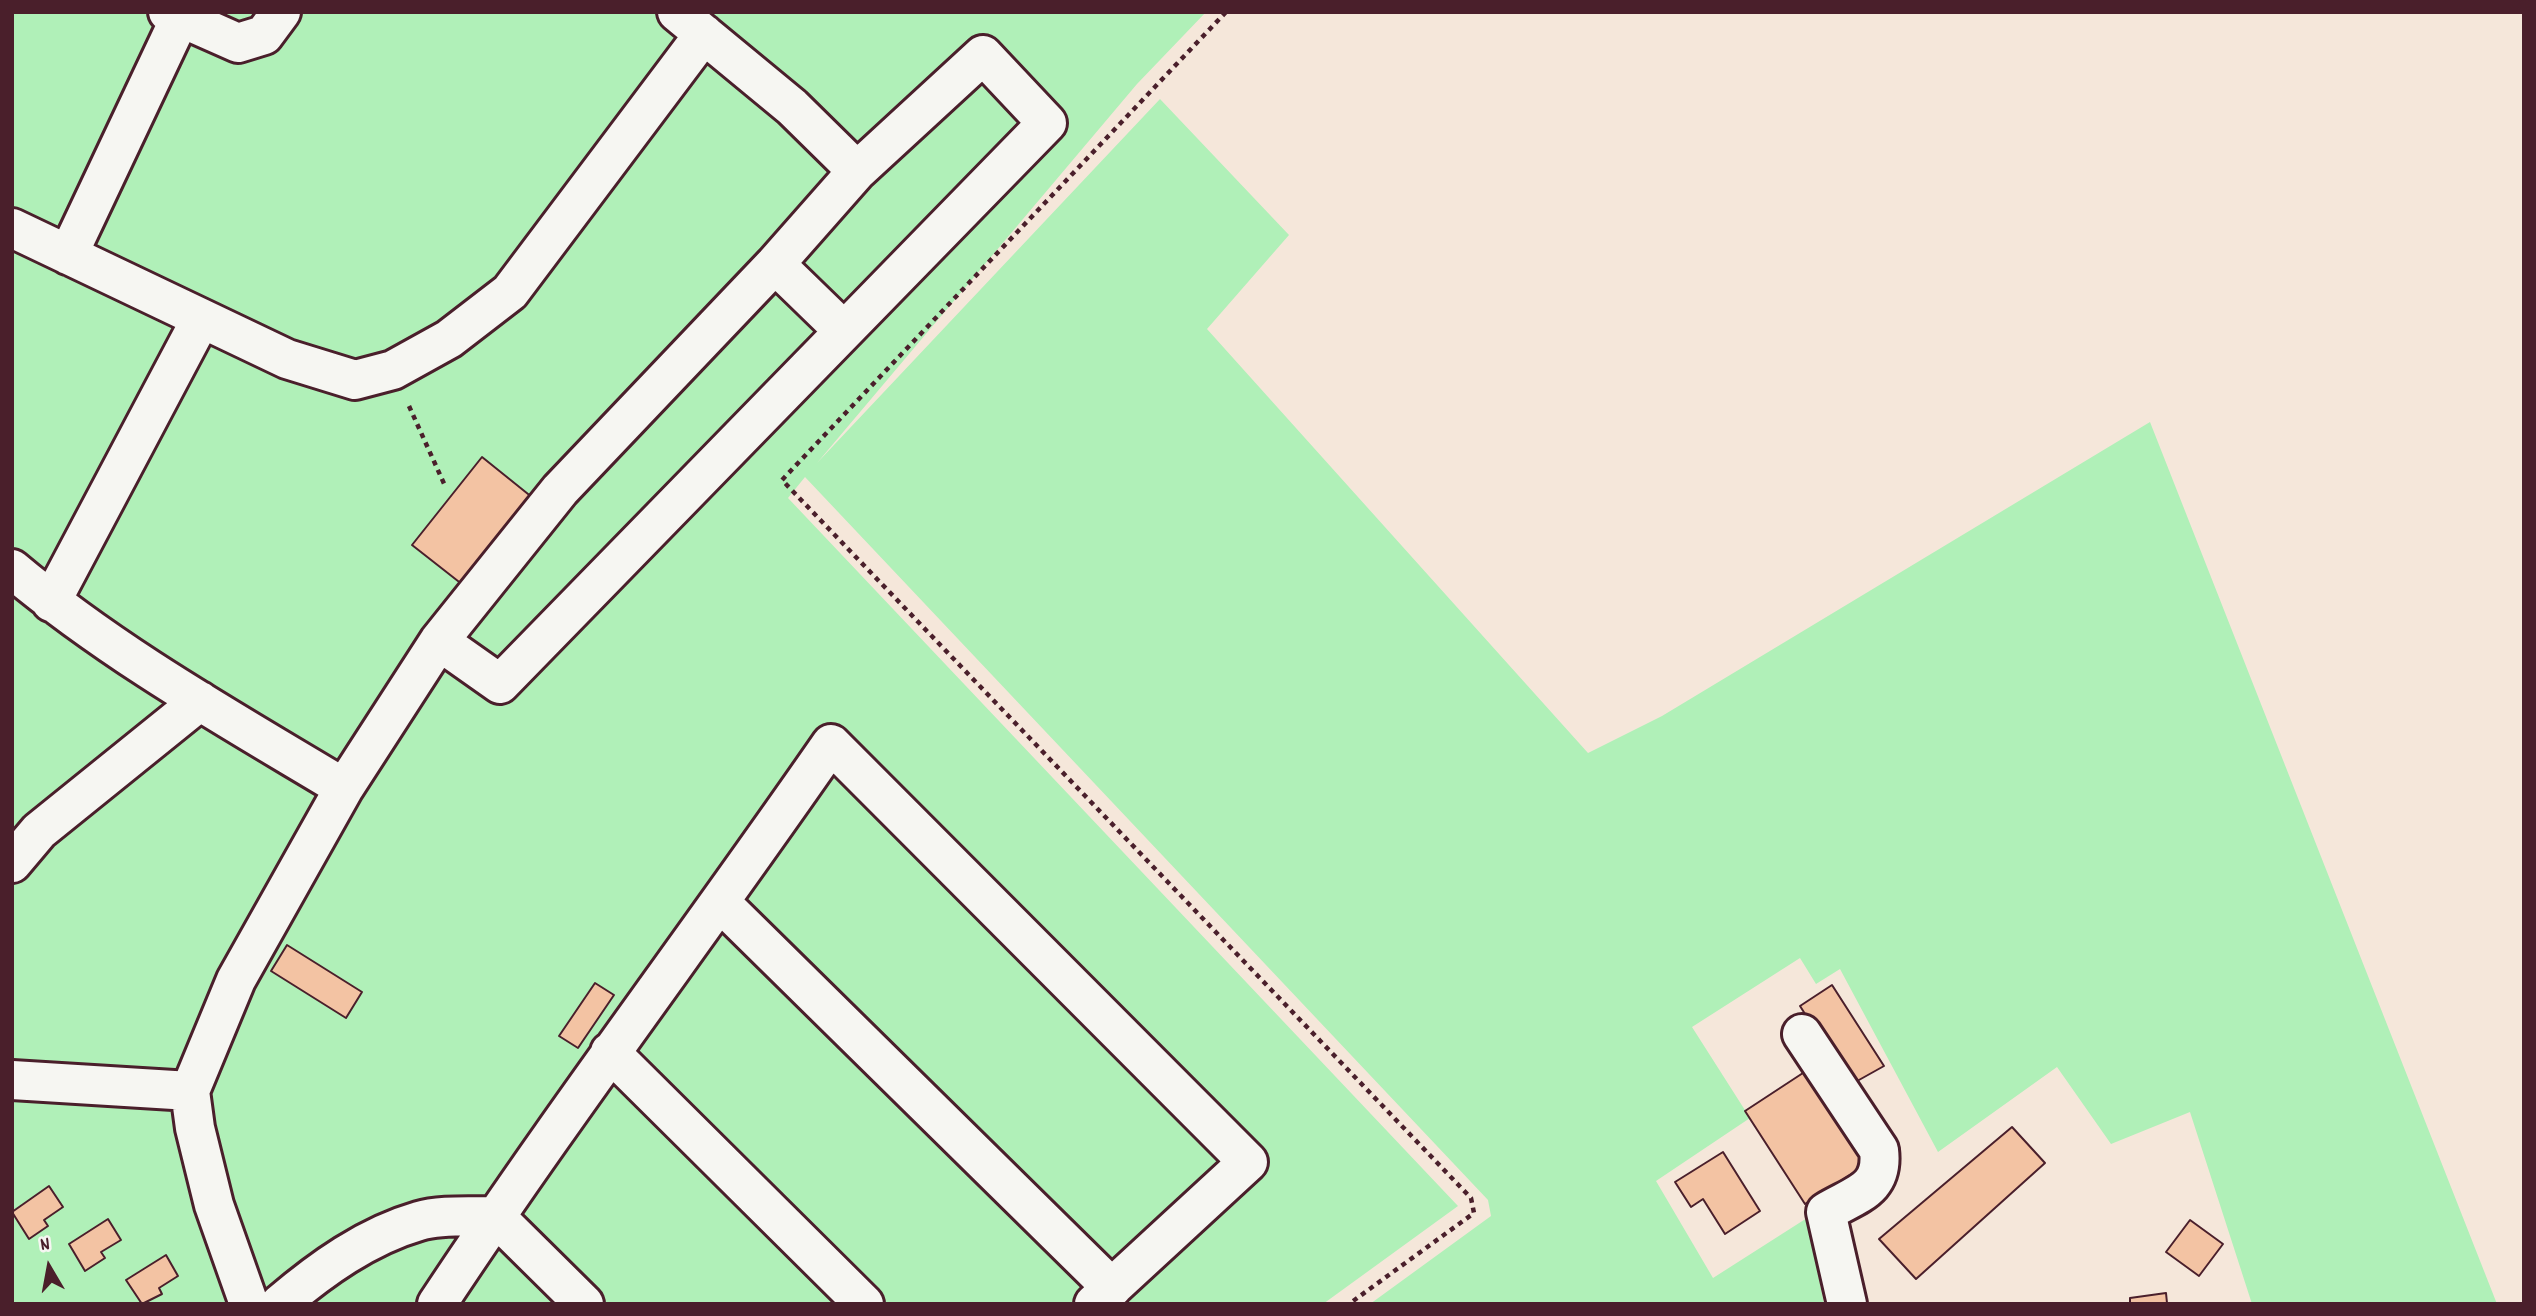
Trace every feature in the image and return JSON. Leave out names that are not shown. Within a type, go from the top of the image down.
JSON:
[{"type":"lane","points":[[68,254],[174,15],[238,43],[264,35],[281,12]]},
{"type":"lane","points":[[12,228],[287,359],[355,380],[393,370],[449,340],[510,292],[691,23],[792,107],[857,171]]},
{"type":"lane","points":[[249,1304],[214,1205],[195,1128],[190,1091],[236,980],[344,788],[439,641],[560,490],[775,264],[857,171],[983,55],[1047,123],[500,684],[439,641]]},
{"type":"lane","points":[[775,264],[844,331]]},
{"type":"lane","points":[[51,602],[201,319]]},
{"type":"lane","points":[[12,569],[51,602],[200,701],[344,788]]},
{"type":"lane","points":[[12,863],[39,831],[200,701]]},
{"type":"lane","points":[[438,1304],[495,1216],[610,1052],[721,903],[831,744],[1248,1162],[1103,1296],[721,903]]},
{"type":"lane","points":[[1802,1034],[1879,1150],[1881,1170],[1874,1183],[1826,1212],[1847,1304]]},
{"type":"lane","points":[[610,1052],[864,1304]]},
{"type":"lane","points":[[12,1080],[190,1091]]},
{"type":"lane","points":[[280,1304],[322,1268],[386,1233],[422,1220],[495,1216],[584,1304]]},
{"type":"path","points":[[1226,12],[782,480],[1471,1198],[1474,1213],[1349,1304]]},
{"type":"path","points":[[393,370],[446,488]]},
{"type":"green space","points":[[12,12],[1206,12],[1137,84],[817,463],[1160,99],[1289,235],[1207,329],[1588,753],[1662,716],[2150,422],[2497,1304],[2252,1304],[2190,1112],[2111,1144],[2057,1067],[1938,1152],[1840,969],[1816,984],[1800,958],[1692,1027],[1750,1118],[1656,1181],[1713,1278],[1807,1218],[1824,1304],[1370,1304],[1491,1216],[1488,1200],[805,477],[788,498],[1458,1206],[1323,1304],[12,1304]]},
{"type":"building","points":[[482,457],[533,498],[463,585],[412,545]]},
{"type":"building","points":[[287,945],[362,992],[346,1018],[271,971]]},
{"type":"building","points":[[595,983],[614,995],[578,1048],[559,1036]]},
{"type":"building","points":[[1832,985],[1884,1066],[1850,1085],[1800,1006]]},
{"type":"building","points":[[1806,1071],[1867,1164],[1805,1204],[1745,1111]]},
{"type":"building","points":[[2012,1127],[2045,1163],[1916,1279],[1879,1239]]},
{"type":"building","points":[[1723,1152],[1760,1211],[1725,1234],[1703,1199],[1691,1207],[1675,1182]]},
{"type":"building","points":[[49,1186],[63,1207],[44,1220],[48,1226],[29,1239],[12,1212]]},
{"type":"building","points":[[108,1219],[121,1240],[101,1252],[105,1258],[85,1271],[69,1244]]},
{"type":"building","points":[[2190,1220],[2223,1244],[2199,1276],[2166,1252]]},
{"type":"building","points":[[166,1255],[178,1276],[159,1288],[162,1294],[142,1304],[126,1280]]},
{"type":"building","points":[[2166,1293],[2167,1303],[2171,1304],[2130,1304],[2130,1298]]}]
